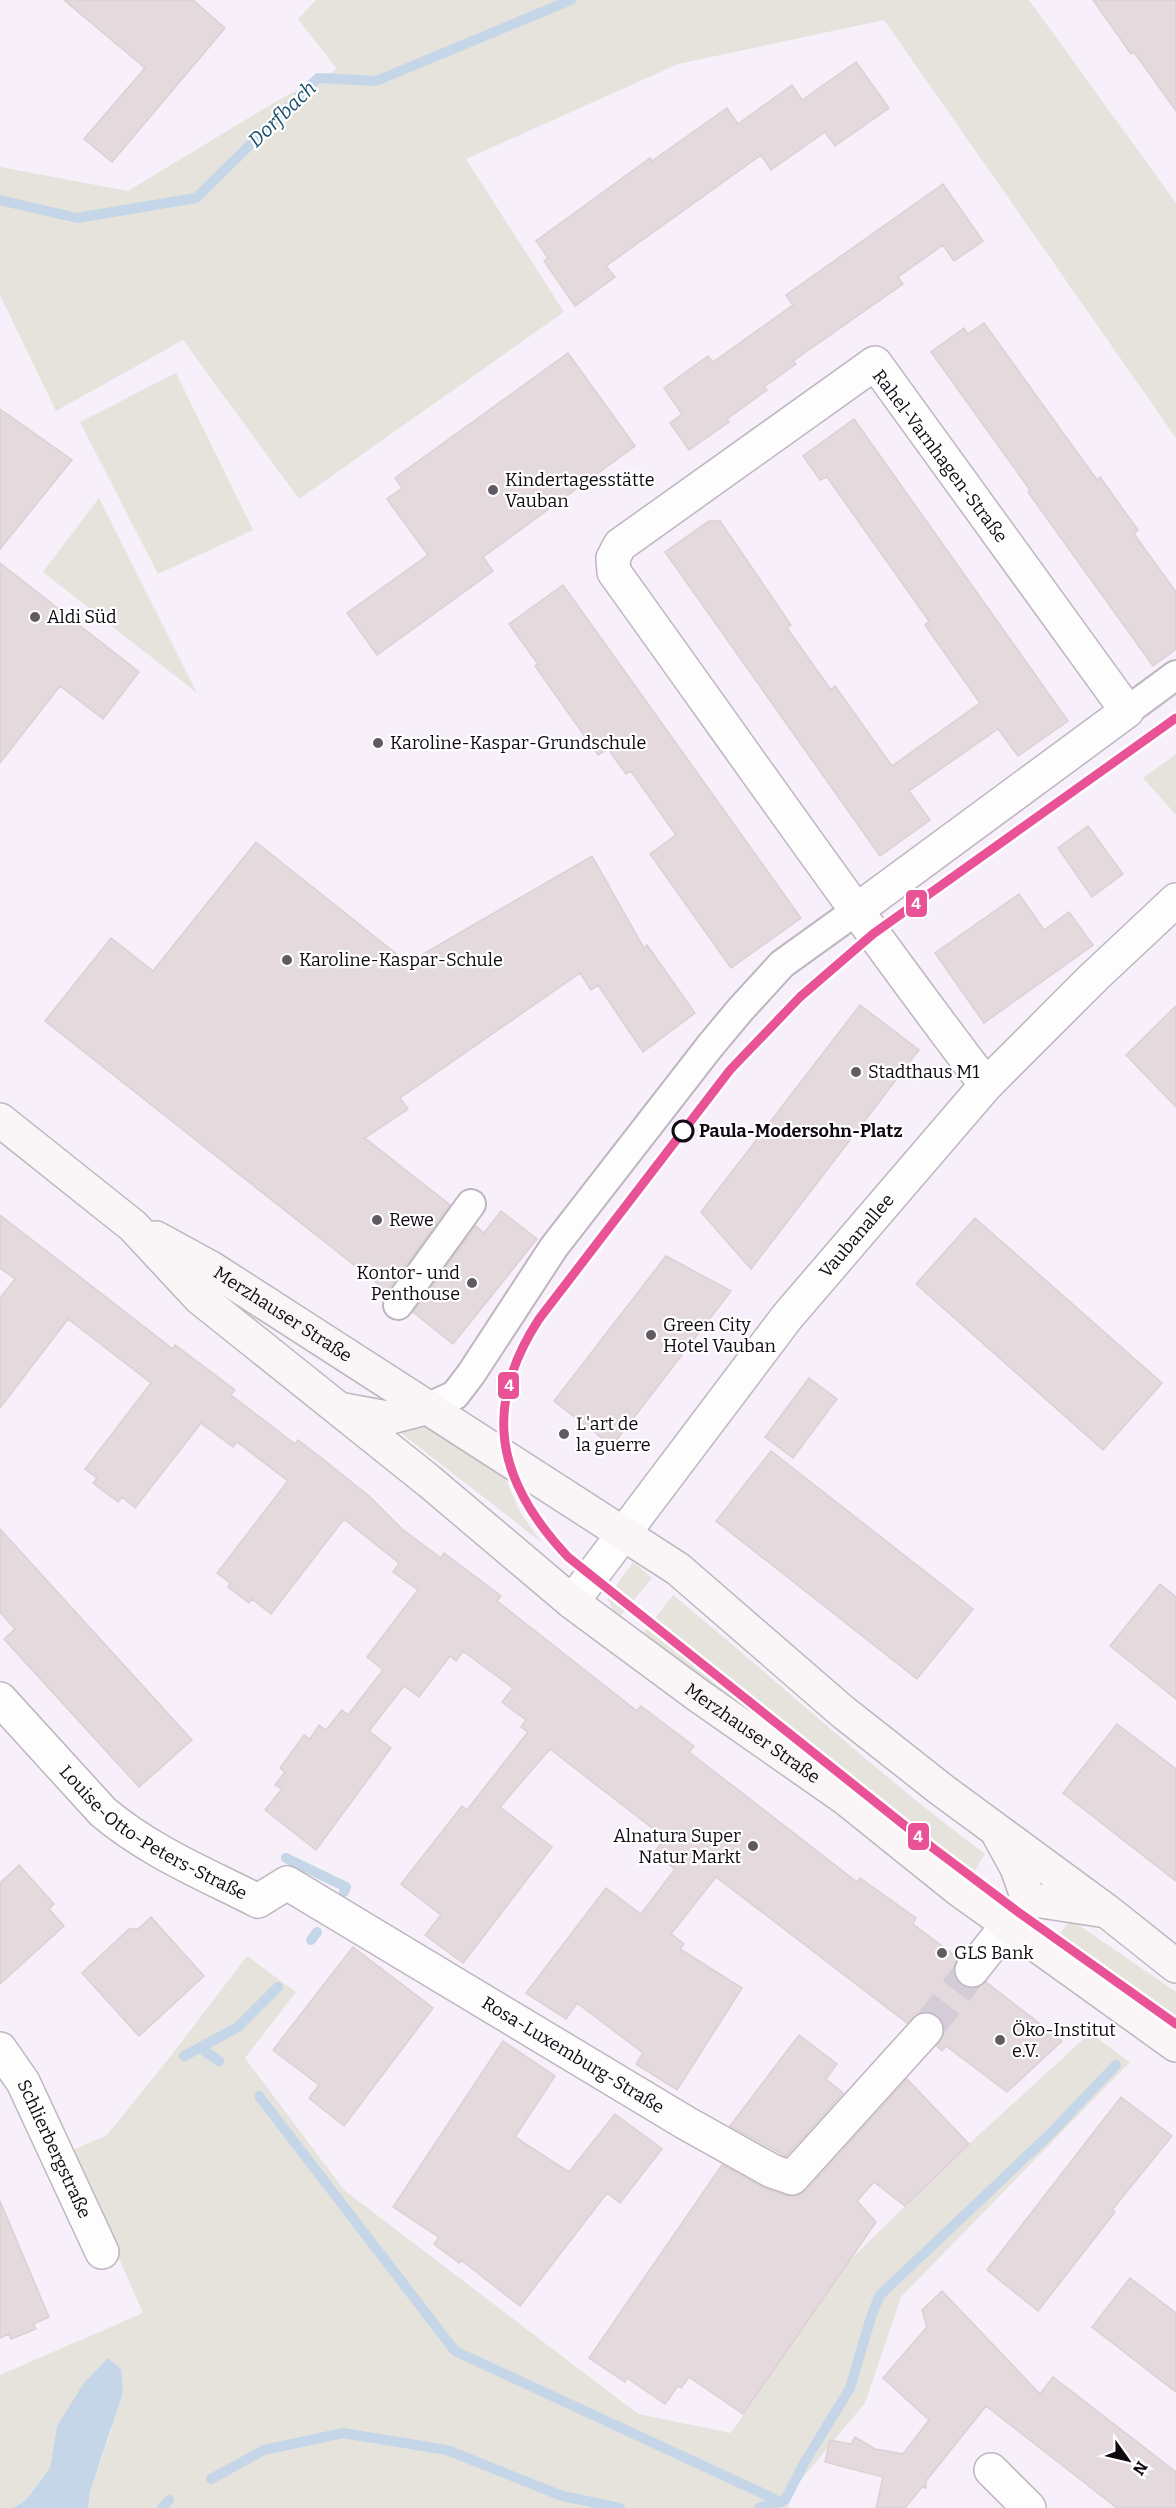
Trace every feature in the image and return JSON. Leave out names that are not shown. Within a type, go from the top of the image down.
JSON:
[{"type":"main road","name":"Merzhauser Straße","points":[[1,1124],[133,1226],[200,1298],[339,1409],[572,1602],[699,1696],[845,1798],[957,1888],[1176,2045]]},
{"type":"main road","name":"Merzhauser Straße","points":[[133,1226],[212,1268],[678,1569],[843,1712],[942,1790],[1108,1911],[1176,1966]]},
{"type":"main road","name":"Merzhauser Straße","points":[[339,1409],[387,1418],[429,1407]]},
{"type":"main road","points":[[996,1829],[1017,1868],[1028,1899],[1068,1903],[1108,1911]]},
{"type":"street","name":"Rahel-Varnhagen-Straße","points":[[986,1085],[883,949],[858,910],[614,572],[613,558],[620,545],[875,363],[1127,711]]},
{"type":"street","points":[[429,1407],[455,1395],[554,1247],[740,1010],[782,964],[1176,675]]},
{"type":"street","name":"Vaubanallee","points":[[572,1602],[787,1317],[986,1085],[1118,953],[1176,900]]},
{"type":"street","points":[[398,1305],[471,1204]]},
{"type":"street","name":"Louise-Otto-Peters-Straße","points":[[0,1699],[103,1812],[121,1827],[161,1852],[258,1901],[287,1883],[358,1925]]},
{"type":"street","points":[[972,1970],[1028,1899]]},
{"type":"street","name":"Rosa-Luxemburg-Straße","points":[[358,1925],[686,2124],[772,2172],[792,2178],[926,2030]]},
{"type":"street","name":"Schlierbergstraße","points":[[0,2049],[23,2082],[102,2252]]},
{"type":"street","points":[[991,2470],[1029,2508]]},
{"type":"shaded area","points":[[316,0],[1029,0],[1176,203],[1176,438],[884,20],[678,64],[466,159],[564,312],[299,499],[183,340],[56,411],[0,295],[0,167],[128,191],[275,102],[337,69],[298,19]]},
{"type":"shaded area","points":[[176,373],[253,530],[158,574],[80,422]]},
{"type":"shaded area","points":[[99,498],[197,693],[43,572]]},
{"type":"shaded area","points":[[1176,754],[1176,815],[1143,778]]},
{"type":"shaded area","points":[[426,1426],[505,1478],[520,1512],[541,1542],[401,1433]]},
{"type":"shaded area","points":[[633,1562],[652,1578],[618,1619],[607,1598]]},
{"type":"shaded area","points":[[673,1595],[866,1759],[985,1854],[967,1883],[639,1639]]},
{"type":"shaded area","points":[[1073,1921],[1176,1992],[1176,2033],[1053,1943],[1067,1924]]},
{"type":"shaded area","points":[[247,1956],[296,1992],[245,2058],[344,2190],[638,2414],[731,2433],[849,2261],[969,2144],[1090,2033],[1130,2062],[901,2297],[865,2403],[786,2498],[789,2508],[88,2508],[90,2492],[112,2429],[57,2426],[50,2468],[26,2500],[13,2508],[0,2508],[0,2375],[143,2313],[118,2256],[98,2222],[69,2152],[107,2135]]},
{"type":"water","points":[[108,2358],[121,2369],[123,2392],[90,2492],[88,2508],[13,2508],[26,2500],[50,2468],[57,2426],[84,2383]]},
{"type":"building","points":[[64,0],[193,0],[225,28],[112,162],[84,139],[145,68]]},
{"type":"building","points":[[1093,0],[1176,0],[1176,111],[1134,52],[1131,54]]},
{"type":"building","points":[[856,62],[889,108],[835,146],[825,132],[771,170],[761,155],[606,266],[615,277],[575,306],[544,261],[548,258],[536,241],[650,158],[652,161],[727,108],[738,124],[792,85],[802,100]]},
{"type":"building","points":[[943,184],[983,241],[954,261],[943,245],[898,277],[903,284],[793,361],[796,364],[764,387],[767,390],[727,419],[729,422],[689,450],[670,423],[682,414],[664,388],[708,356],[713,362],[793,305],[786,295]]},
{"type":"building","points":[[984,323],[1097,480],[1100,477],[1138,530],[1134,534],[1176,592],[1176,649],[1153,666],[931,352],[964,328],[968,334]]},
{"type":"building","points":[[568,353],[635,446],[483,557],[493,571],[377,655],[347,613],[428,555],[387,499],[402,488],[395,478]]},
{"type":"building","points":[[0,409],[72,460],[0,549]]},
{"type":"building","points":[[854,419],[1068,721],[1018,756],[998,729],[909,791],[930,820],[880,856],[665,552],[709,521],[720,521],[791,625],[787,628],[831,690],[835,686],[892,766],[980,703],[925,625],[929,621],[827,477],[820,480],[803,456]]},
{"type":"building","name":"Aldi Süd","points":[[0,563],[139,672],[103,719],[60,686],[0,763]]},
{"type":"building","points":[[563,585],[801,918],[731,968],[650,854],[676,835],[631,771],[626,774],[608,749],[598,755],[535,666],[538,664],[509,624]]},
{"type":"building","points":[[1088,826],[1123,874],[1092,897],[1058,848]]},
{"type":"building","points":[[256,842],[408,963],[592,856],[644,948],[647,945],[695,1013],[643,1052],[598,985],[591,990],[580,973],[400,1098],[408,1109],[365,1138],[450,1205],[387,1291],[45,1021],[111,938],[153,971]]},
{"type":"building","points":[[1019,894],[1044,930],[1069,912],[1093,945],[984,1023],[935,953]]},
{"type":"building","points":[[860,1005],[919,1050],[751,1269],[701,1212]]},
{"type":"building","points":[[1176,1006],[1176,1107],[1126,1055]]},
{"type":"building","name":"Kontor- und Penthouse","points":[[501,1211],[537,1239],[453,1344],[413,1312],[476,1226],[484,1233]]},
{"type":"building","points":[[0,1215],[173,1349],[175,1345],[235,1390],[231,1395],[295,1444],[298,1440],[319,1456],[369,1496],[402,1529],[441,1558],[444,1553],[501,1596],[497,1601],[637,1711],[641,1706],[694,1746],[689,1752],[857,1882],[860,1878],[916,1918],[913,1924],[958,1958],[954,1967],[954,1976],[961,1985],[970,1989],[978,1988],[986,1982],[1062,2041],[1007,2092],[946,2046],[942,2051],[937,2046],[944,2033],[944,2024],[938,2016],[929,2012],[921,2012],[907,2023],[716,1877],[671,1934],[684,1944],[680,1949],[742,1988],[677,2090],[636,2064],[643,2053],[577,2003],[566,2019],[526,1993],[606,1888],[641,1914],[675,1869],[654,1853],[665,1838],[550,1749],[500,1807],[552,1847],[463,1963],[425,1935],[441,1915],[401,1884],[462,1806],[467,1810],[528,1732],[521,1727],[526,1720],[502,1702],[513,1688],[463,1651],[456,1661],[450,1656],[419,1697],[404,1686],[369,1731],[391,1748],[316,1850],[265,1810],[282,1789],[275,1785],[285,1772],[280,1768],[304,1735],[310,1739],[319,1725],[326,1730],[342,1710],[348,1715],[383,1670],[367,1657],[418,1590],[393,1572],[399,1563],[344,1519],[271,1614],[252,1599],[249,1603],[228,1587],[230,1583],[217,1573],[288,1481],[237,1442],[233,1447],[201,1423],[135,1508],[122,1497],[118,1502],[93,1483],[97,1478],[85,1469],[151,1383],[68,1319],[0,1408],[0,1298],[15,1279],[0,1268]]},
{"type":"building","points":[[975,1218],[1162,1383],[1103,1450],[916,1284]]},
{"type":"building","name":"Green City Hotel Vauban","points":[[666,1256],[731,1291],[612,1446],[554,1401]]},
{"type":"building","points":[[809,1378],[837,1399],[793,1458],[765,1437]]},
{"type":"building","points":[[771,1451],[973,1609],[917,1679],[716,1521]]},
{"type":"building","points":[[0,1529],[192,1740],[139,1787],[4,1639],[15,1629],[0,1612]]},
{"type":"building","points":[[1160,1584],[1176,1597],[1176,1699],[1110,1646]]},
{"type":"building","points":[[1117,1724],[1176,1769],[1176,1881],[1063,1793]]},
{"type":"building","points":[[19,1865],[54,1904],[49,1909],[64,1926],[0,1984],[0,1883]]},
{"type":"building","points":[[151,1917],[204,1976],[139,2036],[82,1973],[129,1929],[138,1929]]},
{"type":"building","points":[[353,1947],[433,2008],[344,2126],[309,2098],[319,2085],[273,2050]]},
{"type":"building","points":[[799,2035],[837,2064],[826,2079],[843,2093],[786,2156],[730,2126]]},
{"type":"building","points":[[503,2041],[555,2076],[515,2137],[569,2172],[615,2114],[662,2149],[620,2203],[607,2193],[520,2306],[461,2260],[459,2263],[434,2244],[439,2237],[393,2207]]},
{"type":"building","points":[[907,2079],[969,2144],[905,2206],[874,2182],[857,2201],[876,2222],[743,2414],[689,2377],[681,2388],[678,2386],[665,2404],[627,2378],[625,2382],[589,2358],[722,2165],[766,2189],[786,2196],[797,2196],[806,2191]]},
{"type":"building","points":[[1121,2097],[1172,2136],[1112,2210],[1115,2212],[1038,2311],[987,2270]]},
{"type":"building","points":[[0,2201],[49,2317],[33,2324],[36,2329],[11,2339],[9,2334],[0,2338]]},
{"type":"building","points":[[1130,2278],[1176,2313],[1176,2392],[1092,2327]]},
{"type":"building","points":[[942,2291],[1040,2394],[1053,2377],[1176,2472],[1176,2508],[1117,2508],[986,2406],[926,2481],[926,2488],[922,2487],[905,2508],[876,2508],[883,2477],[825,2462],[830,2440],[851,2444],[855,2437],[875,2449],[903,2454],[929,2420],[883,2378],[927,2327],[922,2310]]},
{"type":"waterway","name":"Dorfbach","points":[[0,200],[77,218],[196,198],[318,78],[376,81],[571,0]]},
{"type":"waterway","points":[[286,1858],[346,1887],[344,1892]]},
{"type":"waterway","points":[[311,1940],[317,1932]]},
{"type":"waterway","points":[[184,2056],[238,2027],[278,1987]]},
{"type":"waterway","points":[[200,2048],[219,2061]]},
{"type":"waterway","points":[[759,2508],[785,2500],[803,2465],[850,2388],[880,2295],[1050,2134],[1116,2065]]},
{"type":"waterway","points":[[259,2096],[455,2351],[781,2502]]},
{"type":"waterway","points":[[211,2479],[264,2450],[343,2433],[447,2450],[562,2496],[620,2508]]},
{"type":"waterway","points":[[162,2508],[169,2500]]},
{"type":"tunnel","points":[[926,2030],[972,1970]]},
{"type":"transit line","name":"4","points":[[1176,718],[873,934],[800,997],[730,1070],[539,1319],[521,1352],[509,1383],[504,1414],[505,1443],[512,1472],[525,1501],[544,1529],[568,1557],[933,1848],[1018,1912],[1176,2024]]},
{"type":"place","name":"Kindertagesstätte Vauban","points":[[493,490]]},
{"type":"place","name":"Aldi Süd","points":[[35,617]]},
{"type":"place","name":"Karoline-Kaspar-Grundschule","points":[[378,743]]},
{"type":"place","name":"Karoline-Kaspar-Schule","points":[[287,960]]},
{"type":"place","name":"Stadthaus M1","points":[[856,1072]]},
{"type":"place","name":"Paula-Modersohn-Platz","points":[[683,1131]]},
{"type":"place","name":"Rewe","points":[[377,1220]]},
{"type":"place","name":"Kontor- und Penthouse","points":[[472,1283]]},
{"type":"place","name":"Green City Hotel Vauban","points":[[651,1335]]},
{"type":"place","name":"L'art de la guerre","points":[[564,1434]]},
{"type":"place","name":"Alnatura Super Natur Markt","points":[[753,1846]]},
{"type":"place","name":"GLS Bank","points":[[942,1953]]},
{"type":"place","name":"Öko-Institut e.V.","points":[[1000,2040]]}]
